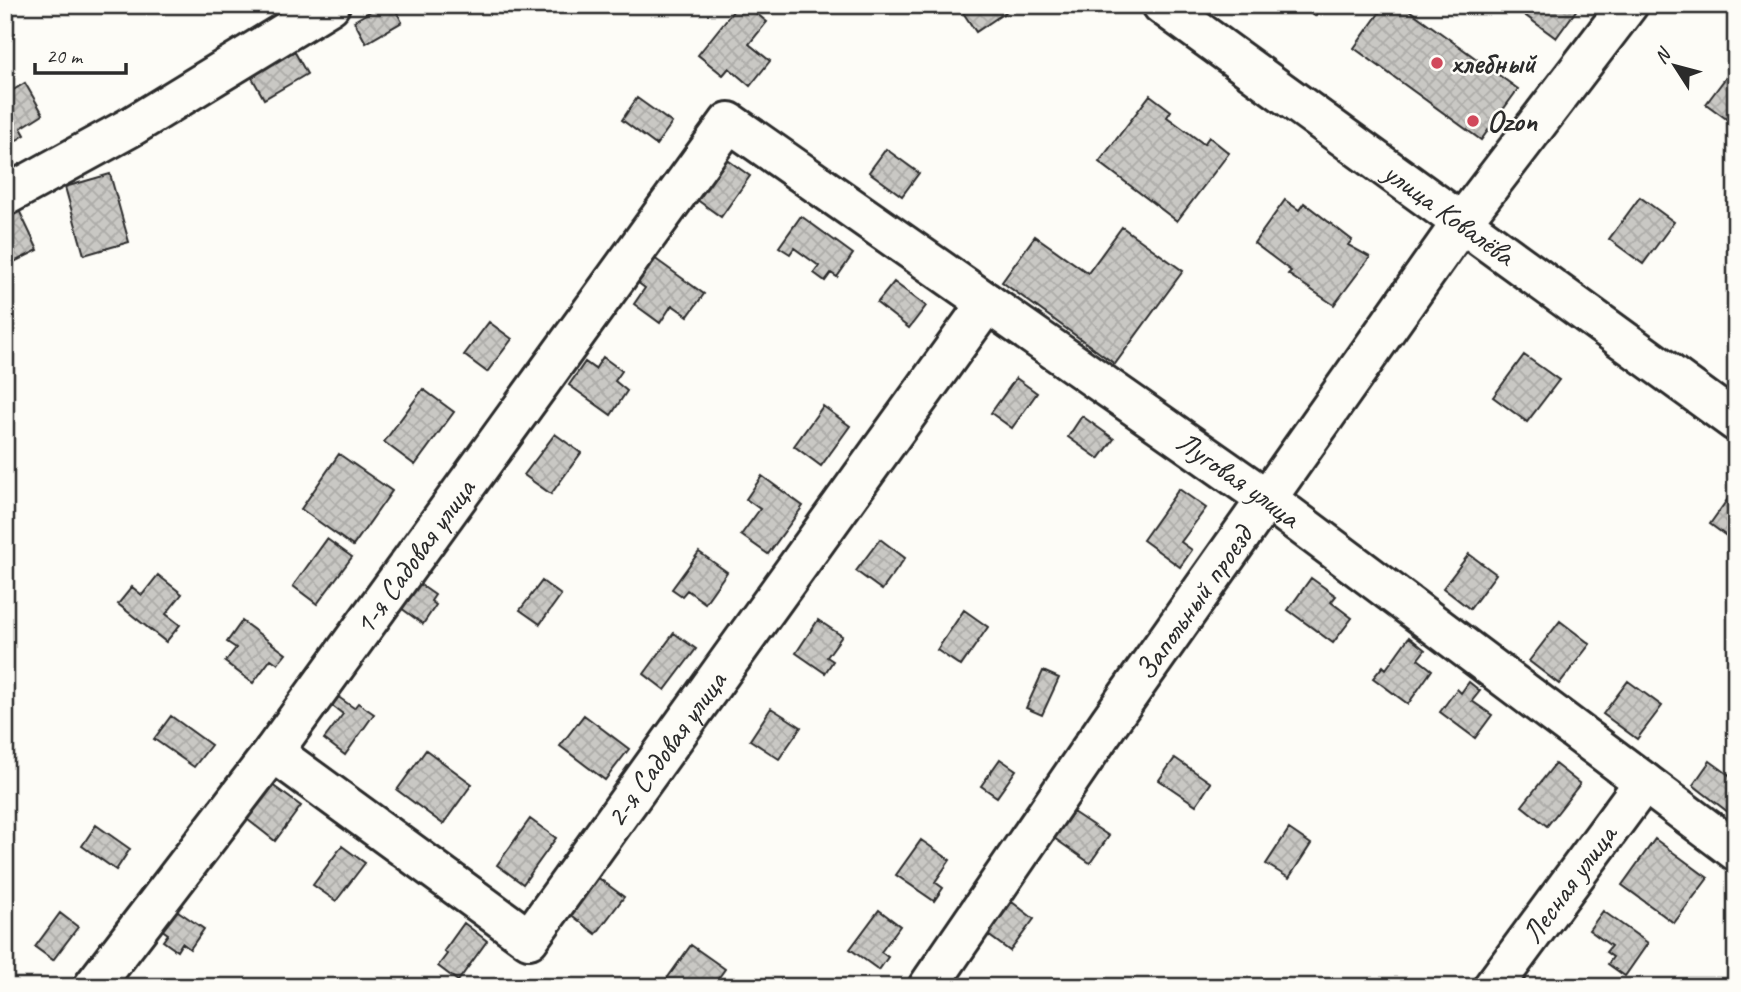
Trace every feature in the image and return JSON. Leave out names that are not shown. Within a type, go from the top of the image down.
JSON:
[{"type":"street","points":[[5,196],[129,128],[330,5]]},
{"type":"street","name":"улица Ковалёва","points":[[1162,5],[1736,422]]},
{"type":"street","name":"Запольный проезд","points":[[928,987],[1110,721],[1462,222],[1628,5]]},
{"type":"street","name":"Луговая улица","points":[[729,122],[1267,499],[1736,851]]},
{"type":"street","name":"1-я Садовая улица","points":[[93,987],[273,751],[729,122]]},
{"type":"street","name":"2-я Садовая улица","points":[[273,751],[529,939],[986,303]]},
{"type":"street","name":"Лесная улица","points":[[1493,987],[1644,782]]},
{"type":"building","points":[[381,5],[393,5],[402,22],[366,43],[354,21]]},
{"type":"building","points":[[738,5],[746,5],[767,22],[749,44],[770,61],[750,86],[729,68],[723,75],[698,55]]},
{"type":"building","points":[[958,5],[1016,5],[976,32]]},
{"type":"building","points":[[1299,5],[1323,5],[1315,16]]},
{"type":"building","points":[[1385,5],[1402,5],[1518,89],[1481,140],[1354,48]]},
{"type":"building","points":[[1511,5],[1580,5],[1556,38]]},
{"type":"building","points":[[292,47],[307,74],[264,99],[245,65]]},
{"type":"building","points":[[1736,64],[1736,126],[1706,104]]},
{"type":"building","points":[[25,83],[43,114],[21,128],[25,135],[10,144],[5,135],[5,95]]},
{"type":"building","points":[[1150,95],[1171,111],[1167,117],[1204,144],[1209,137],[1229,153],[1177,221],[1099,162]]},
{"type":"building","points":[[637,98],[672,123],[656,145],[622,120]]},
{"type":"building","points":[[886,149],[919,173],[902,196],[869,172]]},
{"type":"building","points":[[718,153],[750,176],[721,217],[689,194]]},
{"type":"building","points":[[110,174],[129,242],[84,255],[65,187]]},
{"type":"building","points":[[1640,197],[1674,222],[1643,264],[1609,239]]},
{"type":"building","points":[[1285,200],[1299,210],[1304,203],[1352,240],[1348,245],[1370,257],[1334,305],[1288,274],[1291,271],[1254,243]]},
{"type":"building","points":[[18,208],[38,250],[8,265],[5,260],[5,214]]},
{"type":"building","points":[[801,216],[853,254],[837,277],[831,273],[825,281],[814,273],[819,266],[794,248],[790,254],[779,247]]},
{"type":"building","points":[[1122,227],[1183,271],[1115,364],[1002,282],[1035,236],[1088,273]]},
{"type":"building","points":[[650,255],[704,294],[688,316],[672,305],[660,323],[634,304],[645,288],[633,279]]},
{"type":"building","points":[[894,282],[926,306],[909,328],[877,303]]},
{"type":"building","points":[[489,322],[512,339],[487,372],[464,355]]},
{"type":"building","points":[[1524,355],[1559,380],[1527,422],[1493,397]]},
{"type":"building","points":[[603,357],[622,371],[615,381],[627,391],[611,415],[569,385],[585,362],[595,369]]},
{"type":"building","points":[[1016,378],[1037,393],[1012,428],[991,413]]},
{"type":"building","points":[[423,389],[454,412],[415,465],[384,442]]},
{"type":"building","points":[[823,406],[850,426],[821,466],[794,446]]},
{"type":"building","points":[[1082,416],[1114,439],[1099,459],[1068,437]]},
{"type":"building","points":[[555,434],[581,453],[551,494],[524,475]]},
{"type":"building","points":[[339,454],[392,491],[353,546],[301,509]]},
{"type":"building","points":[[762,476],[803,506],[768,554],[741,535],[760,509],[746,499]]},
{"type":"building","points":[[1179,489],[1206,508],[1181,542],[1192,550],[1180,567],[1143,540]]},
{"type":"building","points":[[1732,493],[1736,495],[1736,543],[1710,524]]},
{"type":"building","points":[[327,539],[352,557],[317,604],[293,586]]},
{"type":"building","points":[[880,539],[905,558],[882,590],[856,571]]},
{"type":"building","points":[[699,552],[727,572],[705,603],[687,590],[682,596],[672,589]]},
{"type":"building","points":[[1469,554],[1496,574],[1470,609],[1443,588]]},
{"type":"building","points":[[158,575],[182,594],[166,614],[180,625],[166,642],[118,604],[132,587],[142,595]]},
{"type":"building","points":[[1311,578],[1336,596],[1331,602],[1352,618],[1333,643],[1288,610]]},
{"type":"building","points":[[415,581],[435,595],[431,601],[436,605],[423,624],[397,605]]},
{"type":"building","points":[[542,581],[561,595],[540,624],[520,610]]},
{"type":"building","points":[[964,610],[988,627],[961,666],[937,650]]},
{"type":"building","points":[[818,620],[842,636],[827,657],[833,661],[825,673],[796,653]]},
{"type":"building","points":[[242,621],[286,654],[278,664],[271,659],[253,683],[225,662],[236,648],[227,642]]},
{"type":"building","points":[[1560,621],[1590,644],[1559,684],[1529,661]]},
{"type":"building","points":[[674,633],[696,649],[665,690],[644,674]]},
{"type":"building","points":[[1409,637],[1425,650],[1418,659],[1432,670],[1408,704],[1373,678],[1383,666],[1386,669]]},
{"type":"building","points":[[1043,671],[1059,678],[1042,715],[1026,708]]},
{"type":"building","points":[[1628,681],[1662,706],[1637,739],[1603,714]]},
{"type":"building","points":[[1469,682],[1480,691],[1472,701],[1492,715],[1475,738],[1440,712],[1457,689],[1461,693]]},
{"type":"building","points":[[337,696],[354,708],[358,703],[374,714],[345,755],[324,739],[343,714],[331,705]]},
{"type":"building","points":[[771,708],[801,727],[779,759],[750,740]]},
{"type":"building","points":[[584,715],[629,749],[605,780],[560,746]]},
{"type":"building","points":[[171,716],[211,745],[194,767],[154,739]]},
{"type":"building","points":[[426,750],[472,784],[443,824],[397,790]]},
{"type":"building","points":[[1175,758],[1211,783],[1196,805],[1159,780]]},
{"type":"building","points":[[1000,759],[1016,770],[997,797],[981,786]]},
{"type":"building","points":[[1710,761],[1736,780],[1736,802],[1728,812],[1693,785]]},
{"type":"building","points":[[1555,764],[1580,784],[1547,826],[1522,806]]},
{"type":"building","points":[[268,782],[301,806],[275,841],[243,816]]},
{"type":"building","points":[[1073,812],[1109,836],[1090,863],[1054,838]]},
{"type":"building","points":[[530,819],[556,838],[523,884],[497,865]]},
{"type":"building","points":[[96,825],[130,849],[116,870],[82,846]]},
{"type":"building","points":[[1289,829],[1311,844],[1289,878],[1266,864]]},
{"type":"building","points":[[1655,839],[1708,878],[1674,923],[1622,885]]},
{"type":"building","points":[[921,840],[950,860],[935,882],[943,888],[934,901],[896,875]]},
{"type":"building","points":[[342,846],[365,863],[336,901],[313,885]]},
{"type":"building","points":[[596,876],[624,897],[596,934],[569,913]]},
{"type":"building","points":[[1012,902],[1034,919],[1010,951],[984,932],[991,922],[995,925]]},
{"type":"building","points":[[175,909],[204,929],[190,949],[182,943],[177,951],[163,941],[168,934],[161,929]]},
{"type":"building","points":[[879,910],[900,926],[881,952],[888,957],[879,970],[850,949]]},
{"type":"building","points":[[1603,911],[1648,943],[1625,976],[1608,964],[1613,957],[1606,952],[1611,946],[1589,930]]},
{"type":"building","points":[[60,913],[78,927],[53,960],[35,947]]},
{"type":"building","points":[[464,923],[487,941],[458,981],[438,966],[447,954],[444,951]]},
{"type":"building","points":[[691,945],[725,969],[712,987],[702,981],[698,987],[661,987]]},
{"type":"place","name":"хлебный","points":[[1437,63]]},
{"type":"place","name":"Ozon","points":[[1473,121]]}]
